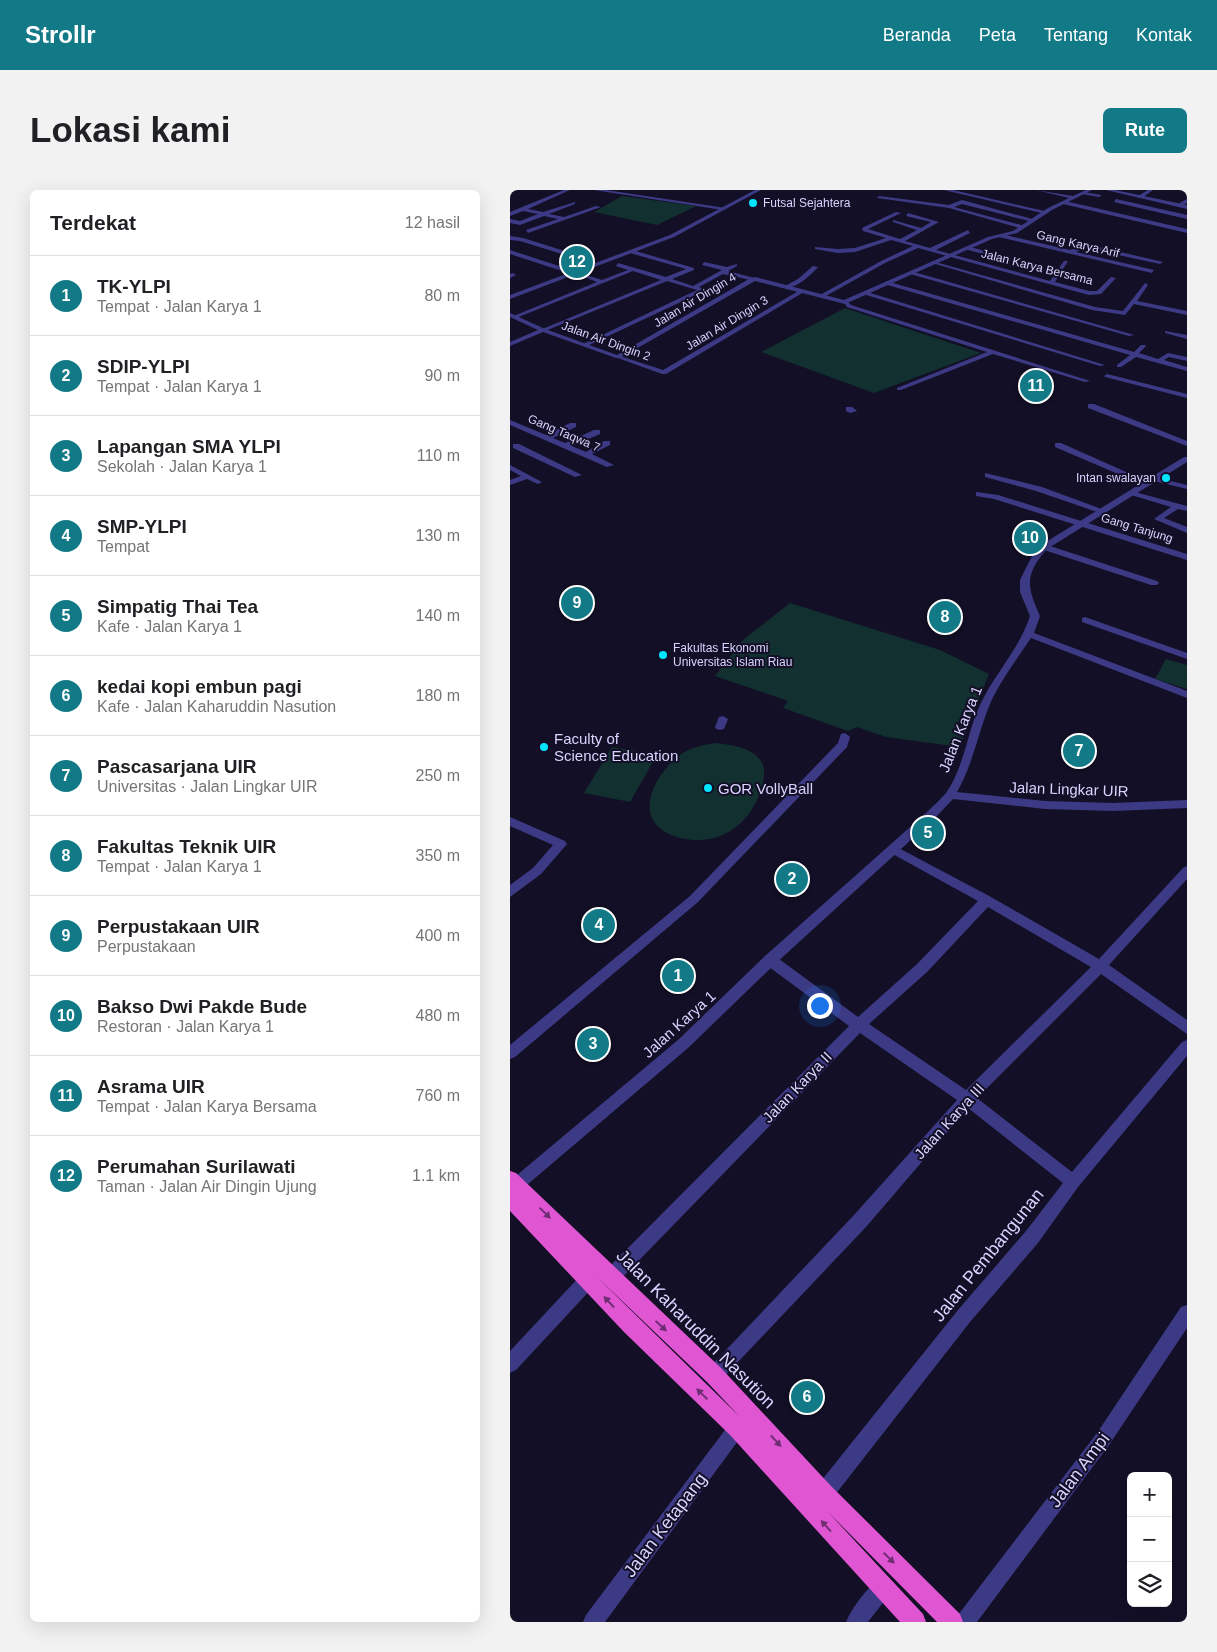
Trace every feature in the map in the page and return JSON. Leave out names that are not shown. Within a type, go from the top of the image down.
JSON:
[{"type":"highway","name":"Jalan Kaharuddin Nasution","points":[[512,1188],[611,1277],[714,1375],[824,1493],[952,1622]]},
{"type":"highway","points":[[512,1188],[588,1280],[630,1325],[737,1428],[915,1622]]},
{"type":"highway","points":[[630,1325],[642,1308]]},
{"type":"street","points":[[510,214],[568,190]]},
{"type":"street","points":[[596,190],[723,208]]},
{"type":"street","points":[[510,252],[562,269],[589,268],[682,231],[759,190]]},
{"type":"street","points":[[880,190],[893,194],[900,193]]},
{"type":"street","points":[[946,190],[1046,212]]},
{"type":"street","points":[[1038,190],[1075,198]]},
{"type":"street","points":[[1108,190],[1187,206]]},
{"type":"street","points":[[1140,197],[1151,190]]},
{"type":"street","points":[[1087,191],[1098,196]]},
{"type":"street","name":"Jalan Karya Bersama","points":[[845,302],[979,243],[1015,232],[1046,212],[1087,191]]},
{"type":"street","points":[[879,197],[949,207],[1024,227]]},
{"type":"street","points":[[1136,207],[1151,199]]},
{"type":"street","points":[[1179,205],[1187,201]]},
{"type":"street","points":[[949,207],[962,202],[1033,220]]},
{"type":"street","points":[[1081,207],[1092,202]]},
{"type":"street","points":[[1064,203],[1187,231]]},
{"type":"street","points":[[510,221],[520,223],[573,204]]},
{"type":"street","points":[[1032,208],[1041,204]]},
{"type":"street","points":[[1187,217],[1115,204],[1187,222]]},
{"type":"street","points":[[528,231],[598,207]]},
{"type":"street","points":[[523,209],[564,218]]},
{"type":"street","points":[[898,214],[865,228],[865,230],[950,256]]},
{"type":"street","points":[[900,241],[936,222],[908,215]]},
{"type":"street","points":[[905,223],[919,217]]},
{"type":"street","points":[[895,221],[923,230]]},
{"type":"street","points":[[931,250],[968,232]]},
{"type":"street","name":"Gang Karya Arif","points":[[1000,236],[1152,271]]},
{"type":"street","points":[[510,238],[585,260],[578,267],[510,297]]},
{"type":"street","points":[[818,248],[844,252],[877,248],[891,238]]},
{"type":"street","points":[[979,243],[993,247]]},
{"type":"street","points":[[822,296],[918,246]]},
{"type":"street","points":[[1070,252],[1086,246],[1160,262]]},
{"type":"street","points":[[968,248],[1007,257],[988,266]]},
{"type":"street","points":[[546,253],[554,250]]},
{"type":"street","points":[[896,250],[905,252]]},
{"type":"street","points":[[510,344],[692,269],[632,252]]},
{"type":"street","points":[[529,259],[538,256]]},
{"type":"street","name":"Jalan Karya Bersama","points":[[950,256],[1096,294],[1113,278]]},
{"type":"street","points":[[934,262],[1094,309],[1123,314],[1145,285]]},
{"type":"street","points":[[1051,283],[1066,262]]},
{"type":"street","points":[[704,264],[755,279]]},
{"type":"street","points":[[696,286],[735,264]]},
{"type":"street","points":[[585,344],[702,291],[618,265]]},
{"type":"street","points":[[578,267],[602,282]]},
{"type":"street","points":[[787,287],[800,280],[815,267]]},
{"type":"street","points":[[512,316],[632,270]]},
{"type":"street","points":[[982,282],[1008,272]]},
{"type":"street","points":[[912,273],[1131,335]]},
{"type":"street","name":"Jalan Air Dingin 4","points":[[618,357],[755,279],[845,302],[849,306],[1087,381]]},
{"type":"street","points":[[886,283],[944,301],[1073,356],[1102,365]]},
{"type":"street","points":[[961,293],[976,286]]},
{"type":"street","name":"Jalan Air Dingin 3","points":[[662,373],[754,321],[802,291]]},
{"type":"street","points":[[865,293],[923,310],[998,324],[1086,347],[1134,355],[1187,368]]},
{"type":"street","points":[[937,304],[952,297]]},
{"type":"street","points":[[1133,302],[1187,313]]},
{"type":"street","points":[[1023,310],[1031,306]]},
{"type":"street","points":[[898,321],[930,307]]},
{"type":"street","points":[[1082,322],[1094,309]]},
{"type":"street","points":[[981,334],[1015,314]]},
{"type":"street","name":"Jalan Air Dingin 2","points":[[512,316],[543,330],[662,373]]},
{"type":"street","points":[[1065,360],[1113,331]]},
{"type":"street","points":[[1167,332],[1187,337]]},
{"type":"street","points":[[964,342],[974,338]]},
{"type":"street","points":[[1119,366],[1143,346]]},
{"type":"street","points":[[901,390],[994,351]]},
{"type":"street","points":[[1159,361],[1170,355],[1187,359]]},
{"type":"street","points":[[1049,369],[1057,364]]},
{"type":"street","points":[[1107,376],[1187,396]]},
{"type":"street","points":[[1091,406],[1187,444]]},
{"type":"street","points":[[532,438],[544,436],[574,425]]},
{"type":"street","name":"Gang Taqwa 7","points":[[512,426],[544,436],[610,464]]},
{"type":"street","points":[[567,445],[597,432]]},
{"type":"street","points":[[513,448],[524,442]]},
{"type":"street","points":[[587,454],[607,444]]},
{"type":"street","points":[[1058,445],[1149,484]]},
{"type":"street","points":[[513,448],[578,474]]},
{"type":"street","name":"Jalan Karya 1","points":[[512,1188],[682,1044],[770,960],[931,815],[950,795],[967,760],[985,704],[1003,672],[1029,634],[1035,616],[1025,592],[1025,580],[1036,556],[1044,547],[1187,459]]},
{"type":"street","points":[[510,467],[538,482]]},
{"type":"street","points":[[988,475],[1103,510]]},
{"type":"street","points":[[510,483],[528,476]]},
{"type":"street","points":[[1157,479],[1187,487]]},
{"type":"street","points":[[1134,493],[1187,508]]},
{"type":"street","name":"Gang Tanjung","points":[[979,494],[995,497],[1187,557]]},
{"type":"street","points":[[1177,506],[1158,520],[1187,530]]},
{"type":"street","points":[[1044,547],[1154,582]]},
{"type":"street","points":[[1085,620],[1187,656]]},
{"type":"street","points":[[1029,634],[1187,695]]},
{"type":"street","points":[[510,1053],[694,900],[843,744],[845,737]]},
{"type":"street","name":"Jalan Lingkar UIR","points":[[950,795],[1045,805],[1113,807],[1187,804]]},
{"type":"street","points":[[510,820],[561,844],[537,871],[510,892]]},
{"type":"street","points":[[893,849],[1100,966],[1187,1028]]},
{"type":"street","name":"Jalan Karya III","points":[[714,1375],[860,1221],[967,1099],[1100,966],[1187,871]]},
{"type":"street","name":"Jalan Karya II","points":[[611,1277],[859,1025],[922,968],[986,900]]},
{"type":"street","points":[[770,960],[859,1025],[967,1099],[1073,1182]]},
{"type":"street","name":"Jalan Pembangunan","points":[[824,1493],[964,1316],[1032,1237],[1073,1182],[1187,1046]]},
{"type":"street","points":[[510,1364],[588,1280]]},
{"type":"street","name":"Jalan Ampi","points":[[964,1622],[1103,1438],[1187,1313]]},
{"type":"street","name":"Jalan Ketapang","points":[[593,1622],[737,1428]]},
{"type":"street","points":[[856,1622],[882,1588]]},
{"type":"green space","points":[[622,196],[696,206],[657,225],[594,212]]},
{"type":"green space","points":[[845,308],[981,353],[874,393],[761,352]]},
{"type":"green space","points":[[790,603],[940,650],[989,674],[960,747],[886,737],[857,727],[848,731],[783,708],[788,701],[715,676],[743,640]]},
{"type":"green space","points":[[1166,659],[1187,665],[1187,689],[1155,679]]},
{"type":"green space","name":"GOR VollyBall","points":[[716,743],[747,750],[757,756],[763,764],[762,787],[750,813],[731,831],[706,840],[677,837],[662,830],[654,821],[650,810],[650,799],[654,786],[670,764],[684,752]]},
{"type":"green space","points":[[612,747],[657,755],[630,802],[584,793]]},
{"type":"place","name":"Futsal Sejahtera","points":[[753,203]]},
{"type":"place","name":"Perumahan Surilawati","points":[[577,262]]},
{"type":"place","name":"Asrama UIR","points":[[1036,386]]},
{"type":"place","name":"Intan swalayan","points":[[1166,478]]},
{"type":"place","name":"Bakso Dwi Pakde Bude","points":[[1030,538]]},
{"type":"place","name":"Perpustakaan UIR","points":[[577,603]]},
{"type":"place","name":"Fakultas Teknik UIR","points":[[945,617]]},
{"type":"place","name":"Fakultas Ekonomi Universitas Islam Riau","points":[[663,655]]},
{"type":"place","name":"Faculty of Science Education","points":[[544,747]]},
{"type":"place","name":"Pascasarjana UIR","points":[[1079,751]]},
{"type":"place","name":"GOR VollyBall","points":[[708,788]]},
{"type":"place","name":"Simpatig Thai Tea","points":[[928,833]]},
{"type":"place","name":"SDIP-YLPI","points":[[792,879]]},
{"type":"place","name":"SMP-YLPI","points":[[599,925]]},
{"type":"place","name":"TK-YLPI","points":[[678,976]]},
{"type":"place","name":"Lapangan SMA YLPI","points":[[593,1044]]},
{"type":"place","name":"kedai kopi embun pagi","points":[[807,1397]]}]
